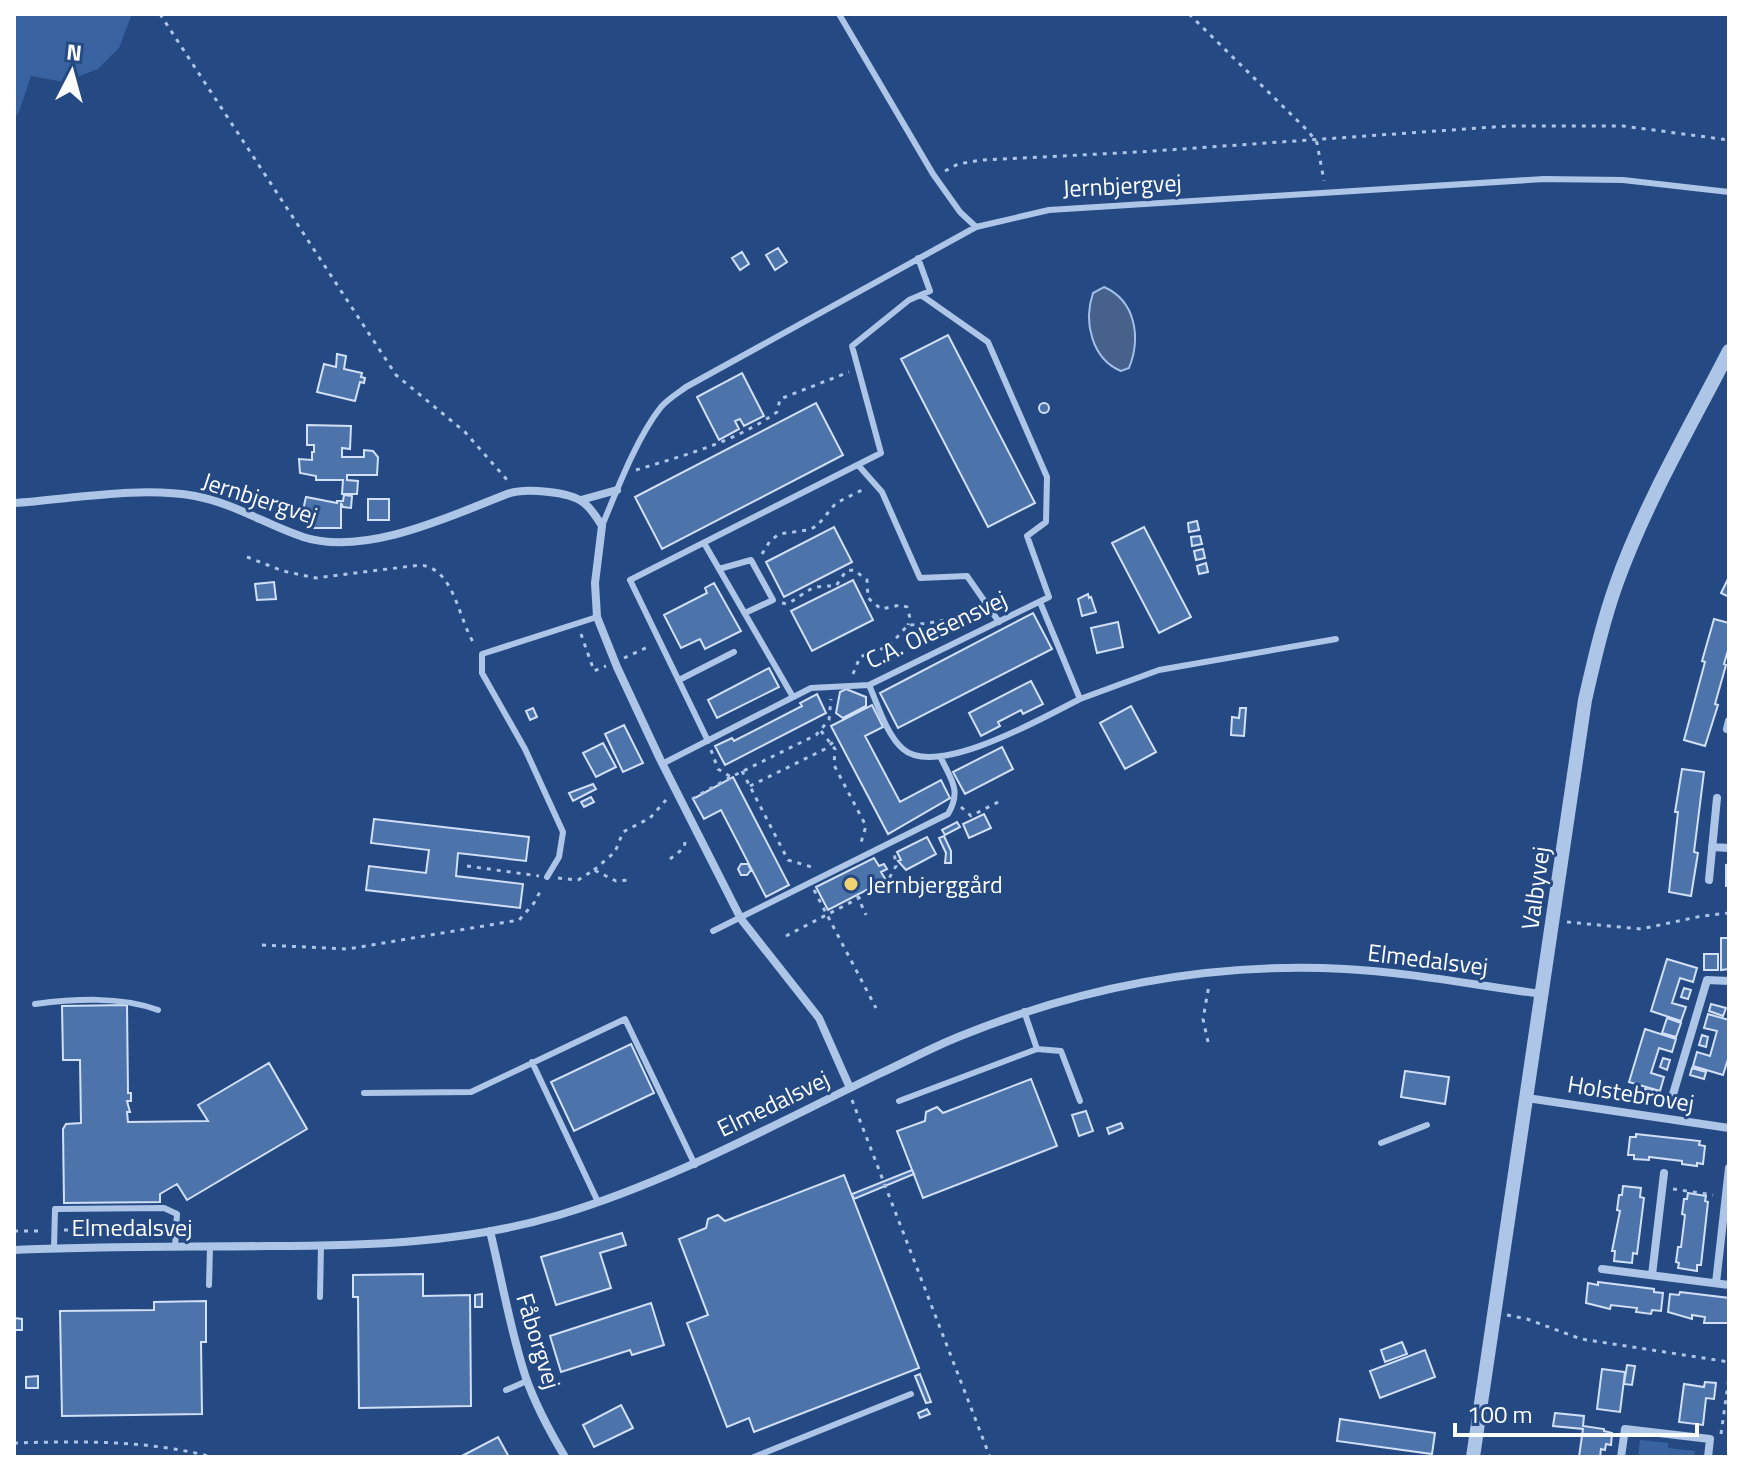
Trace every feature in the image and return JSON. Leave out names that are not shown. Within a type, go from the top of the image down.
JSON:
[{"type":"street","name":"Valbyvej","points":[[1473,1457],[1585,700],[1600,633],[1617,581],[1650,505],[1729,351]]},
{"type":"street","name":"Jernbjergvej","points":[[14,503],[155,492],[197,496],[306,538],[339,541],[412,530],[514,492],[558,494],[581,500],[617,490]]},
{"type":"street","points":[[581,500],[602,526],[595,583],[597,617],[617,667],[662,764],[741,919],[819,1018],[850,1088]]},
{"type":"street","points":[[1709,880],[1717,798]]},
{"type":"street","points":[[1712,847],[1729,848]]},
{"type":"street","name":"Elmedalsvej","points":[[14,1250],[368,1246],[490,1231],[557,1215],[695,1165],[954,1038],[1024,1011],[1097,989],[1211,973],[1265,969],[1347,969],[1542,994]]},
{"type":"street","name":"Holstebrovej","points":[[1671,1101],[1707,980],[1729,981]]},
{"type":"street","name":"Holstebrovej","points":[[1527,1098],[1729,1128]]},
{"type":"street","points":[[1716,1283],[1729,1168]]},
{"type":"street","points":[[1652,1275],[1664,1173]]},
{"type":"street","name":"Fåborgvej","points":[[490,1231],[527,1381],[565,1457]]},
{"type":"street","points":[[1602,1269],[1729,1285]]},
{"type":"street","points":[[1621,1457],[1625,1429],[1710,1439],[1708,1457]]},
{"type":"lane","points":[[839,14],[936,177],[960,212],[976,227]]},
{"type":"lane","name":"Jernbjergvej","points":[[602,526],[650,424],[663,405],[686,387],[976,227],[1049,210],[1544,179],[1623,180],[1729,192]]},
{"type":"lane","points":[[708,741],[630,580],[881,453],[852,346],[909,300],[930,291],[918,258]]},
{"type":"lane","name":"C.A. Olesensvej","points":[[662,764],[811,688],[869,685],[1049,597],[1027,536],[1046,522],[1047,477],[988,342],[921,295]]},
{"type":"lane","points":[[858,465],[882,492],[920,578],[967,576],[999,622]]},
{"type":"lane","points":[[704,543],[793,697]]},
{"type":"lane","points":[[719,569],[751,560],[773,600],[745,613]]},
{"type":"lane","points":[[1040,602],[1080,699]]},
{"type":"lane","points":[[547,877],[559,857],[563,832],[525,749],[482,673],[482,654],[597,617]]},
{"type":"lane","points":[[869,685],[892,734],[904,750],[917,756],[940,756],[989,744],[1080,699],[1159,670],[1336,639]]},
{"type":"lane","points":[[679,680],[734,652]]},
{"type":"lane","points":[[713,931],[948,814],[957,799],[956,791],[940,756]]},
{"type":"lane","points":[[35,1004],[54,1001],[137,1002],[158,1010]]},
{"type":"lane","points":[[1024,1011],[1037,1049]]},
{"type":"lane","points":[[364,1093],[471,1092],[625,1019],[695,1165]]},
{"type":"lane","points":[[899,1101],[1037,1049],[1061,1051],[1080,1101]]},
{"type":"lane","points":[[532,1062],[598,1202]]},
{"type":"lane","points":[[1381,1143],[1427,1125]]},
{"type":"lane","points":[[54,1248],[55,1209],[164,1208],[177,1214],[175,1247]]},
{"type":"lane","points":[[320,1297],[321,1246]]},
{"type":"lane","points":[[209,1285],[210,1247]]},
{"type":"lane","points":[[506,1390],[527,1381]]},
{"type":"lane","points":[[754,1457],[911,1394]]},
{"type":"path","points":[[160,14],[396,375],[465,432],[507,477],[514,492]]},
{"type":"path","points":[[1189,14],[1315,140],[1326,193]]},
{"type":"path","points":[[936,177],[958,164],[982,160],[1508,126],[1623,126],[1729,140]]},
{"type":"path","points":[[625,474],[710,447],[757,426],[777,412],[780,399],[858,368]]},
{"type":"path","points":[[751,560],[765,552],[770,541],[779,534],[817,526],[836,503],[873,483]]},
{"type":"path","points":[[247,557],[283,571],[316,578],[432,566],[443,576],[470,638],[482,654]]},
{"type":"path","points":[[773,600],[787,604],[807,589],[836,586],[846,571],[854,570],[867,580],[868,598],[881,609],[900,605],[907,607],[908,625],[889,646],[860,657],[853,670],[851,686]]},
{"type":"path","points":[[908,625],[937,623],[990,608]]},
{"type":"path","points":[[577,623],[594,671]]},
{"type":"path","points":[[708,741],[718,769],[731,777],[816,735],[829,720],[832,687]]},
{"type":"path","points":[[820,730],[835,749],[834,765],[866,826],[859,850],[863,857]]},
{"type":"path","points":[[750,786],[832,745],[838,738]]},
{"type":"path","points":[[742,771],[788,860],[821,870],[825,876]]},
{"type":"path","points":[[594,870],[615,852],[623,832],[650,818],[675,789]]},
{"type":"path","points":[[953,804],[965,808],[971,816],[1002,800]]},
{"type":"path","points":[[786,936],[886,884],[896,866],[893,842]]},
{"type":"path","points":[[262,945],[348,949],[519,920],[534,903],[547,877]]},
{"type":"path","points":[[811,883],[876,1008]]},
{"type":"path","points":[[857,897],[866,915]]},
{"type":"path","points":[[1552,920],[1641,929],[1729,913]]},
{"type":"path","points":[[1208,1042],[1203,1019],[1211,973]]},
{"type":"path","points":[[850,1088],[852,1101],[990,1457]]},
{"type":"path","points":[[1662,1188],[1726,1196]]},
{"type":"path","points":[[14,1231],[176,1229]]},
{"type":"path","points":[[1495,1313],[1527,1319],[1581,1339],[1729,1362]]},
{"type":"path","points":[[1710,1439],[1722,1434],[1729,1377]]},
{"type":"path","points":[[14,1443],[77,1441],[139,1445],[212,1457]]},
{"type":"shaded area","points":[[14,14],[132,14],[119,48],[98,69],[64,82],[31,76],[14,118]]},
{"type":"shaded area","points":[[1104,287],[1123,301],[1133,322],[1133,356],[1129,368],[1121,371],[1103,358],[1092,338],[1090,304],[1093,293]]},
{"type":"shaded area","points":[[1640,1440],[1668,1443],[1668,1448],[1695,1451],[1694,1457],[1638,1457]]},
{"type":"building","points":[[778,248],[787,262],[775,270],[766,255]]},
{"type":"building","points":[[742,252],[749,264],[740,270],[732,258]]},
{"type":"building","points":[[948,335],[1035,503],[988,527],[901,359]]},
{"type":"building","points":[[337,354],[346,356],[344,369],[362,373],[361,377],[365,378],[364,383],[360,382],[355,401],[317,392],[324,364],[336,367]]},
{"type":"building","points":[[742,373],[764,416],[744,426],[740,419],[735,421],[739,429],[719,440],[697,397]]},
{"type":"building","points":[[816,403],[843,455],[662,549],[635,497]]},
{"type":"building","points":[[1044,403],[1049,408],[1044,413],[1039,408]]},
{"type":"building","points":[[307,425],[351,426],[350,449],[342,448],[342,457],[364,457],[364,450],[373,451],[378,457],[377,475],[347,475],[347,480],[358,481],[357,494],[342,494],[343,480],[316,480],[316,476],[300,473],[299,459],[312,460],[314,452],[314,445],[307,445]]},
{"type":"building","points":[[344,495],[352,496],[351,508],[343,507],[341,503],[341,528],[313,528],[313,510],[303,510],[306,497],[337,503],[343,501]]},
{"type":"building","points":[[368,499],[389,499],[389,520],[368,520]]},
{"type":"building","points":[[1197,521],[1199,530],[1189,532],[1188,523]]},
{"type":"building","points":[[834,527],[852,562],[784,597],[766,562]]},
{"type":"building","points":[[1144,527],[1191,617],[1159,633],[1112,543]]},
{"type":"building","points":[[1200,536],[1202,544],[1192,546],[1191,537]]},
{"type":"building","points":[[1203,549],[1205,558],[1196,560],[1194,551]]},
{"type":"building","points":[[1206,563],[1208,572],[1199,574],[1197,566]]},
{"type":"building","points":[[1729,577],[1729,597],[1721,593]]},
{"type":"building","points":[[853,580],[873,620],[812,651],[791,611]]},
{"type":"building","points":[[274,582],[276,599],[257,600],[255,584]]},
{"type":"building","points":[[714,583],[741,631],[705,649],[700,639],[681,648],[664,615],[707,593],[705,588]]},
{"type":"building","points":[[1088,594],[1096,612],[1082,616],[1078,599]]},
{"type":"building","points":[[1033,613],[1052,649],[898,728],[880,693]]},
{"type":"building","points":[[1714,619],[1729,623],[1729,647],[1715,704],[1718,705],[1705,746],[1684,740]]},
{"type":"building","points":[[1118,622],[1123,647],[1097,653],[1091,628]]},
{"type":"building","points":[[769,668],[779,687],[717,718],[708,700]]},
{"type":"building","points":[[1031,681],[1043,704],[1023,714],[1021,710],[998,722],[1000,726],[981,736],[969,713]]},
{"type":"building","points":[[846,689],[866,697],[866,706],[843,718],[836,713],[840,692]]},
{"type":"building","points":[[817,694],[826,713],[725,765],[715,746],[732,738],[734,741],[802,706],[800,703]]},
{"type":"building","points":[[872,705],[883,727],[865,736],[900,802],[941,780],[950,798],[888,834],[831,726]]},
{"type":"building","points":[[1131,706],[1156,752],[1125,769],[1100,723]]},
{"type":"building","points":[[533,708],[537,717],[530,720],[526,711]]},
{"type":"building","points":[[1240,708],[1246,708],[1244,736],[1231,735],[1232,717],[1239,718]]},
{"type":"building","points":[[624,725],[643,763],[623,772],[605,734]]},
{"type":"building","points":[[603,743],[616,767],[596,777],[583,753]]},
{"type":"building","points":[[1002,747],[1013,769],[965,794],[953,772]]},
{"type":"building","points":[[1682,769],[1704,772],[1694,852],[1698,853],[1691,896],[1669,892],[1678,812],[1675,812]]},
{"type":"building","points":[[733,777],[789,885],[766,897],[721,810],[704,819],[693,799]]},
{"type":"building","points":[[593,784],[596,789],[573,801],[569,793]]},
{"type":"building","points":[[591,797],[594,802],[584,807],[581,802]]},
{"type":"building","points":[[984,814],[991,828],[969,838],[963,824]]},
{"type":"building","points":[[374,819],[529,837],[526,861],[458,853],[456,876],[523,884],[520,908],[366,890],[369,866],[426,873],[429,850],[371,843]]},
{"type":"building","points":[[957,822],[960,827],[945,835],[942,830]]},
{"type":"building","points":[[944,836],[951,851],[951,863],[945,863],[946,853],[939,838]]},
{"type":"building","points":[[927,837],[936,854],[906,870],[898,861],[901,860],[897,852]]},
{"type":"building","name":"Jernbjerggård","points":[[874,858],[879,866],[884,864],[887,869],[881,872],[886,880],[828,910],[816,887]]},
{"type":"building","points":[[741,864],[748,864],[751,870],[747,875],[741,875],[738,869]]},
{"type":"building","points":[[1729,864],[1729,886],[1726,886],[1726,865]]},
{"type":"building","points":[[1721,938],[1729,938],[1729,969],[1721,970]]},
{"type":"building","points":[[1704,954],[1718,954],[1718,970],[1704,970]]},
{"type":"building","points":[[1667,959],[1697,968],[1693,982],[1680,978],[1672,1003],[1686,1007],[1681,1021],[1651,1011]]},
{"type":"building","points":[[1684,988],[1691,990],[1688,999],[1681,997]]},
{"type":"building","points":[[1711,1004],[1726,1008],[1723,1016],[1709,1011]]},
{"type":"building","points":[[127,1005],[128,1093],[131,1093],[131,1101],[127,1101],[130,1112],[127,1112],[128,1122],[208,1121],[198,1105],[269,1063],[307,1129],[187,1200],[177,1184],[160,1194],[160,1202],[64,1203],[63,1129],[66,1124],[81,1123],[80,1060],[63,1060],[62,1006]]},
{"type":"building","points":[[1708,1014],[1729,1020],[1729,1056],[1723,1075],[1693,1066],[1697,1052],[1710,1056],[1717,1031],[1704,1028]]},
{"type":"building","points":[[1667,1018],[1681,1023],[1676,1037],[1662,1033]]},
{"type":"building","points":[[1645,1029],[1676,1039],[1672,1052],[1659,1048],[1651,1073],[1664,1077],[1660,1091],[1629,1082]]},
{"type":"building","points":[[1702,1035],[1708,1037],[1706,1047],[1699,1045]]},
{"type":"building","points":[[631,1044],[654,1093],[574,1131],[551,1082]]},
{"type":"building","points":[[1663,1058],[1670,1060],[1667,1070],[1660,1067]]},
{"type":"building","points":[[1692,1068],[1706,1072],[1704,1079],[1690,1075]]},
{"type":"building","points":[[1405,1071],[1449,1077],[1445,1104],[1401,1097]]},
{"type":"building","points":[[1031,1079],[1057,1146],[923,1198],[897,1131],[925,1121],[926,1112],[937,1107],[943,1113]]},
{"type":"building","points":[[1645,1089],[1660,1093],[1657,1100],[1643,1096]]},
{"type":"building","points":[[1086,1111],[1093,1131],[1079,1136],[1072,1115]]},
{"type":"building","points":[[1121,1123],[1123,1128],[1109,1134],[1107,1128]]},
{"type":"building","points":[[1636,1134],[1700,1141],[1699,1145],[1705,1146],[1703,1164],[1697,1163],[1697,1166],[1649,1157],[1649,1160],[1634,1159],[1634,1155],[1628,1155],[1630,1137],[1636,1137]]},
{"type":"building","points":[[912,1170],[914,1174],[854,1199],[852,1194]]},
{"type":"building","points":[[844,1175],[919,1368],[754,1432],[749,1418],[727,1427],[687,1323],[708,1315],[679,1239],[706,1228],[708,1219],[718,1215],[725,1221]]},
{"type":"building","points":[[1623,1186],[1641,1188],[1640,1197],[1644,1198],[1637,1254],[1633,1253],[1632,1263],[1614,1261],[1615,1251],[1612,1251],[1620,1211],[1617,1210],[1619,1195],[1622,1195]]},
{"type":"building","points":[[1688,1193],[1706,1196],[1705,1201],[1708,1202],[1701,1265],[1697,1265],[1697,1271],[1678,1268],[1679,1263],[1676,1262],[1678,1247],[1681,1247],[1684,1199],[1687,1199]]},
{"type":"building","points":[[622,1233],[626,1245],[600,1253],[611,1288],[556,1305],[541,1257]]},
{"type":"building","points":[[423,1274],[423,1296],[470,1295],[471,1406],[359,1408],[358,1297],[353,1297],[353,1275]]},
{"type":"building","points":[[1598,1282],[1654,1289],[1654,1292],[1663,1293],[1661,1311],[1652,1310],[1651,1314],[1636,1312],[1637,1308],[1611,1305],[1610,1309],[1586,1303],[1588,1283],[1598,1285]]},
{"type":"building","points":[[1680,1292],[1729,1298],[1729,1323],[1704,1323],[1705,1317],[1692,1315],[1692,1319],[1668,1312],[1670,1294],[1679,1295]]},
{"type":"building","points":[[482,1294],[482,1307],[475,1307],[475,1295]]},
{"type":"building","points":[[206,1301],[206,1342],[201,1342],[202,1414],[62,1416],[60,1311],[154,1310],[154,1302]]},
{"type":"building","points":[[651,1303],[664,1345],[632,1355],[630,1350],[561,1372],[550,1336]]},
{"type":"building","points":[[14,1318],[22,1319],[22,1330],[14,1330]]},
{"type":"building","points":[[1402,1342],[1407,1354],[1385,1362],[1381,1350]]},
{"type":"building","points":[[1425,1350],[1435,1377],[1380,1398],[1370,1371]]},
{"type":"building","points":[[1627,1365],[1635,1366],[1632,1385],[1624,1384]]},
{"type":"building","points":[[1602,1369],[1625,1372],[1620,1412],[1597,1409]]},
{"type":"building","points":[[920,1374],[931,1402],[926,1403],[915,1376]]},
{"type":"building","points":[[38,1376],[38,1388],[26,1388],[26,1377]]},
{"type":"building","points":[[1705,1382],[1716,1383],[1714,1399],[1706,1398],[1703,1425],[1679,1422],[1684,1384],[1704,1387]]},
{"type":"building","points":[[621,1405],[633,1428],[594,1447],[583,1425]]},
{"type":"building","points":[[927,1409],[930,1414],[920,1418],[918,1413]]},
{"type":"building","points":[[1555,1413],[1584,1416],[1583,1426],[1612,1433],[1611,1445],[1606,1444],[1605,1450],[1601,1449],[1600,1457],[1579,1457],[1583,1429],[1553,1426]]},
{"type":"building","points":[[1340,1419],[1435,1433],[1432,1454],[1337,1441]]},
{"type":"building","points":[[498,1437],[509,1457],[460,1457]]},
{"type":"place","name":"Jernbjerggård","points":[[851,884]]}]
